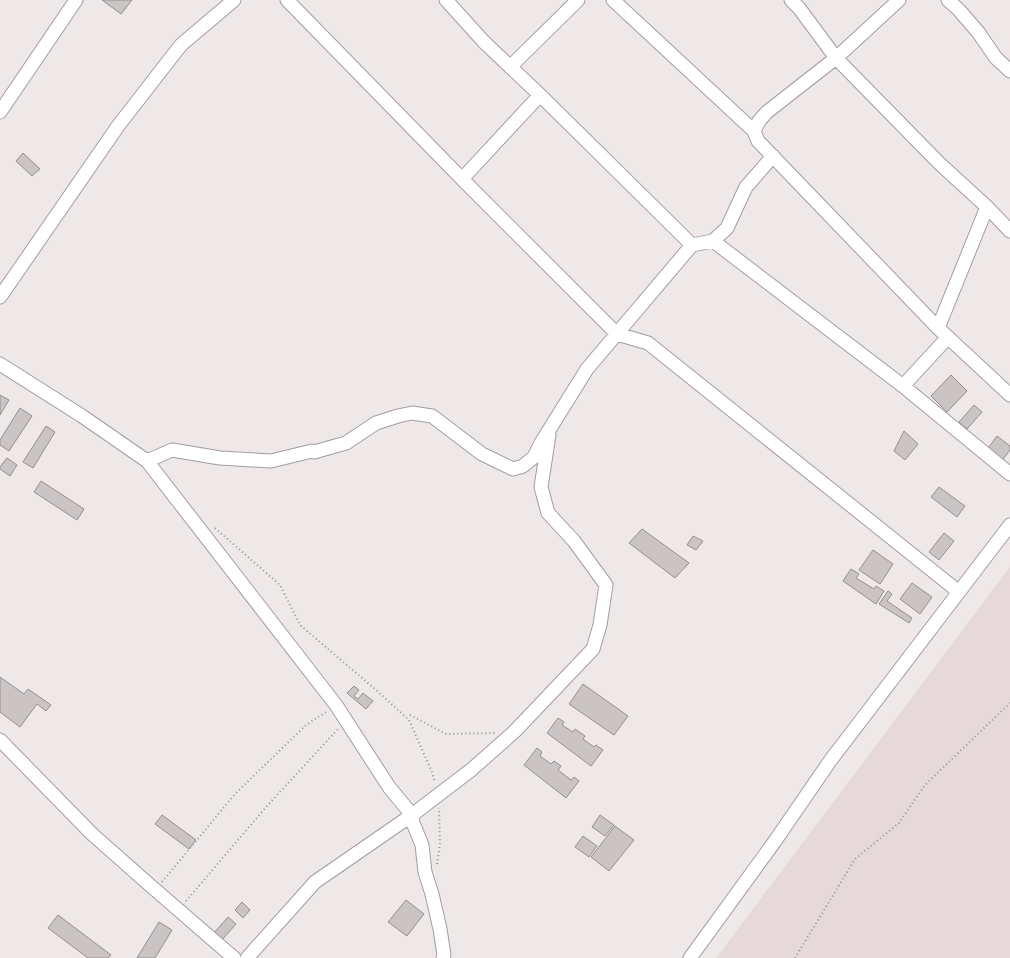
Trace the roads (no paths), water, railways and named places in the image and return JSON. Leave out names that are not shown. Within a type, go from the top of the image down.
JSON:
[{"type":"street","points":[[0,112],[76,0]]},
{"type":"street","points":[[0,297],[118,126],[177,50],[182,44],[234,0]]},
{"type":"street","points":[[287,0],[462,179],[617,334],[648,343],[959,592]]},
{"type":"street","points":[[446,0],[484,42],[692,245]]},
{"type":"street","points":[[510,67],[578,0]]},
{"type":"street","points":[[613,0],[754,131],[758,141],[938,328],[1010,395]]},
{"type":"street","points":[[792,0],[836,58],[939,163],[987,207],[1010,231]]},
{"type":"street","points":[[754,131],[759,121],[767,112],[836,58],[899,0]]},
{"type":"street","points":[[948,0],[978,32],[996,58],[1010,71]]},
{"type":"street","points":[[462,179],[540,95]]},
{"type":"street","points":[[147,460],[172,450],[220,458],[272,461],[312,450],[314,452],[346,443],[376,423],[412,413],[432,416],[482,454],[513,469],[524,466],[534,457],[541,443],[587,369],[692,245],[713,240],[727,228],[746,187],[773,156]]},
{"type":"street","points":[[938,328],[987,207]]},
{"type":"street","points":[[713,240],[903,386],[1010,474]]},
{"type":"street","points":[[903,386],[948,337]]},
{"type":"street","points":[[0,364],[82,416],[147,460],[336,705],[389,787],[412,815],[413,823],[422,845],[425,872],[440,928],[444,955],[443,958]]},
{"type":"street","points":[[247,958],[315,882],[412,815],[471,770],[514,732],[593,649],[600,625],[606,585],[574,541],[548,513],[541,487],[551,427]]},
{"type":"street","points":[[690,958],[830,762],[1010,525]]},
{"type":"street","points":[[0,740],[92,834],[234,958]]}]
